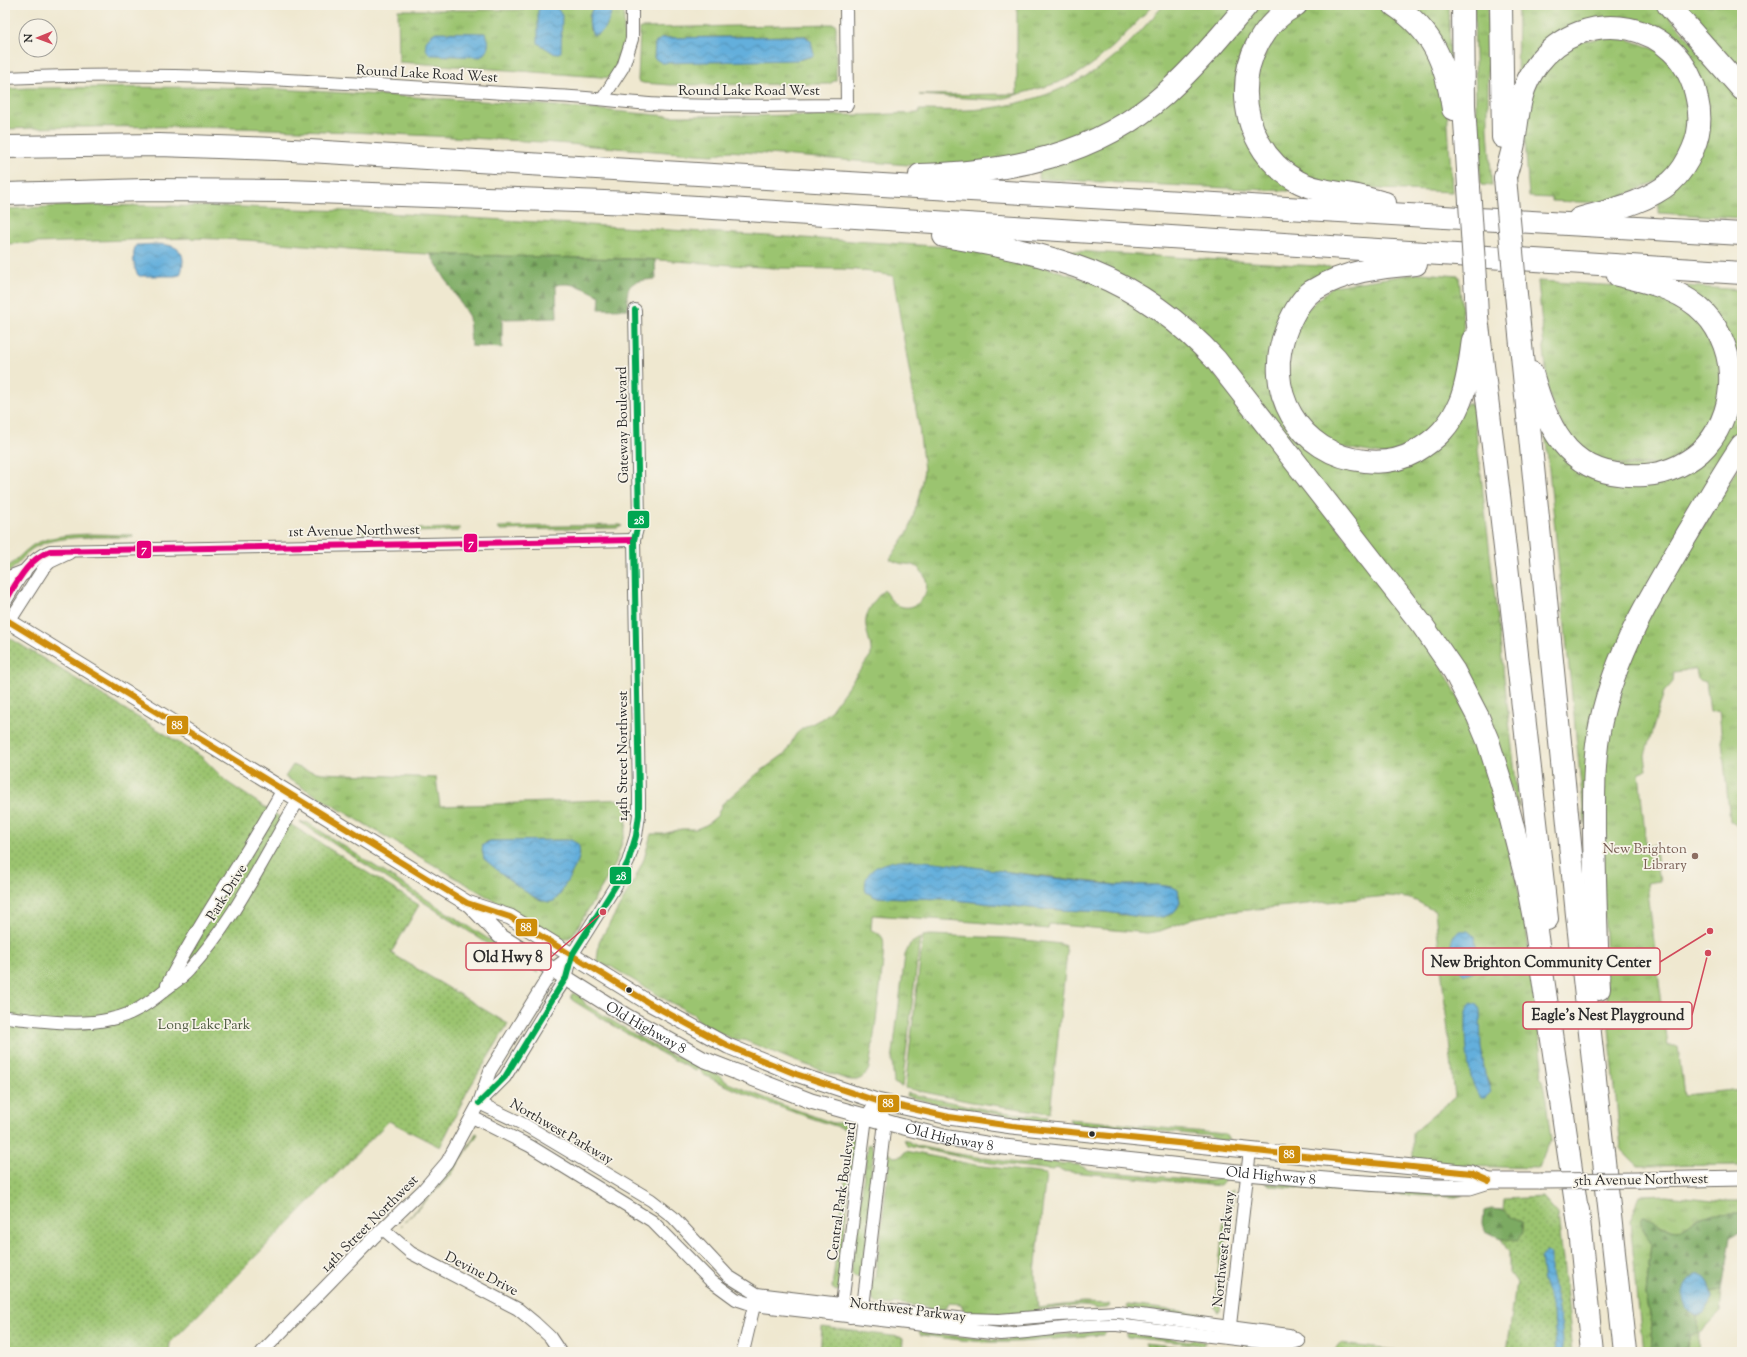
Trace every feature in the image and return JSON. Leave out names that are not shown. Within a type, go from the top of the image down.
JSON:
[{"type":"highway","points":[[652,171],[841,171],[927,175],[989,170],[1038,161],[1062,154],[1095,140],[1144,110],[1164,95],[1189,71],[1247,5]]},
{"type":"highway","points":[[1296,5],[1277,18],[1269,26],[1257,45],[1249,66],[1246,90],[1249,122],[1265,153],[1290,176],[1308,186],[1331,192],[1359,196],[1434,216]]},
{"type":"highway","points":[[1394,5],[1420,26],[1435,48],[1447,76],[1455,119],[1467,157]]},
{"type":"highway","points":[[1463,5],[1463,78],[1477,317],[1499,494],[1547,920],[1592,1352]]},
{"type":"highway","points":[[1501,5],[1502,106],[1505,178],[1594,1074],[1625,1352]]},
{"type":"highway","points":[[1668,5],[1742,89]]},
{"type":"highway","points":[[1505,178],[1514,143],[1517,110],[1521,98],[1534,71],[1553,48],[1573,35],[1598,27],[1610,26],[1644,32],[1663,43],[1680,59],[1688,71],[1696,94],[1700,120],[1698,132],[1684,167],[1672,181],[1652,195],[1568,223]]},
{"type":"highway","points":[[5,147],[102,145],[217,146],[1742,234]]},
{"type":"highway","points":[[5,194],[145,190],[287,191],[633,203],[1742,273]]},
{"type":"highway","points":[[736,209],[940,235],[1022,250],[1066,262],[1120,284],[1155,306],[1199,341],[1216,360],[1423,626],[1454,671],[1480,723],[1504,792],[1527,882],[1535,924],[1579,1224]]},
{"type":"highway","points":[[1477,317],[1464,388],[1455,412],[1441,434],[1426,446],[1409,455],[1388,462],[1358,460],[1341,456],[1312,440],[1295,421],[1289,411],[1280,389],[1278,377],[1280,347],[1292,318],[1311,292],[1336,279],[1362,270],[1489,257]]},
{"type":"highway","points":[[1519,330],[1535,383],[1550,424],[1567,449],[1582,462],[1596,470],[1633,477],[1654,475],[1672,469],[1705,447],[1721,422],[1730,393],[1729,362],[1723,343],[1715,328],[1697,306],[1670,290],[1644,282],[1594,270],[1533,260]]},
{"type":"highway","points":[[1594,1074],[1599,1000],[1595,906],[1594,800],[1595,760],[1601,722],[1615,674],[1636,622],[1652,592],[1742,445]]},
{"type":"street","points":[[603,98],[623,66],[632,39],[632,5]]},
{"type":"street","name":"Round Lake Road West","points":[[5,78],[206,76],[603,98],[668,105],[847,105],[846,5]]},
{"type":"street","name":"Gateway Boulevard","points":[[634,540],[639,521],[635,310]]},
{"type":"street","name":"1st Avenue Northwest","points":[[5,602],[31,563],[40,555],[50,551],[634,540]]},
{"type":"street","name":"14th Street Northwest","points":[[479,1103],[505,1077],[566,978],[572,956],[616,885],[633,849],[638,822],[639,795],[634,540]]},
{"type":"street","name":"1st Avenue Northwest","points":[[7,621],[43,569],[50,562],[74,551]]},
{"type":"street","points":[[5,580],[23,573]]},
{"type":"street","name":"Old Highway 8","points":[[7,621],[191,735],[300,799],[467,902],[510,917],[649,1003],[728,1046],[796,1074],[877,1101],[949,1117],[1012,1126],[1471,1173],[1489,1181]]},
{"type":"street","name":"Park Drive","points":[[165,990],[177,965],[235,872],[283,789]]},
{"type":"street","name":"Park Drive","points":[[5,1017],[75,1022],[106,1020],[131,1012],[154,1000],[188,971],[212,944],[300,799]]},
{"type":"street","points":[[235,872],[251,882]]},
{"type":"street","name":"Old Highway 8","points":[[467,902],[500,936],[626,1016],[703,1059],[811,1101],[885,1122],[948,1138],[1004,1147],[1247,1173],[1348,1182],[1434,1187],[1470,1187],[1489,1181],[1540,1181]]},
{"type":"street","points":[[203,924],[218,934]]},
{"type":"street","name":"14th Street Northwest","points":[[262,1352],[423,1190],[448,1162],[479,1103],[490,1071],[519,1027],[553,969],[572,956]]},
{"type":"street","points":[[519,1027],[530,1036]]},
{"type":"street","points":[[842,1304],[850,1316],[864,1307],[885,1122],[877,1101]]},
{"type":"street","name":"Central Park Boulevard","points":[[842,1304],[866,1117],[877,1101]]},
{"type":"street","name":"Northwest Parkway","points":[[479,1103],[525,1125],[651,1200],[673,1217],[718,1268],[755,1300],[850,1316],[1000,1334],[1027,1333],[1094,1324],[1229,1333]]},
{"type":"street","name":"Northwest Parkway","points":[[472,1117],[530,1146],[652,1221],[710,1280],[736,1299],[842,1304],[966,1319],[999,1320],[1118,1312],[1229,1333]]},
{"type":"street","name":"Northwest Parkway","points":[[1229,1333],[1250,1150]]},
{"type":"street","name":"5th Avenue Northwest","points":[[1540,1181],[1742,1178]]},
{"type":"street","points":[[621,1201],[630,1188]]},
{"type":"street","name":"Devine Drive","points":[[383,1229],[411,1253],[518,1309],[550,1337],[560,1352]]},
{"type":"street","points":[[743,1352],[755,1300]]},
{"type":"green space","points":[[525,5],[594,5],[589,16],[590,31],[613,5],[624,5],[624,40],[620,77],[614,78],[399,62],[398,10],[524,10]]},
{"type":"green space","points":[[1017,5],[1153,5],[1114,46],[1090,66],[1076,75],[1054,84],[998,100],[919,95],[1017,94]]},
{"type":"green space","points":[[1164,5],[1238,5],[1148,100],[1070,145],[947,168],[729,151],[713,155],[542,142],[274,129],[207,127],[72,127],[5,129],[5,89],[28,88],[210,87],[278,89],[533,104],[669,116],[867,115],[919,113],[919,110],[961,110],[987,108],[1027,101],[1065,87],[1083,78],[1122,50]]},
{"type":"green space","points":[[1254,5],[1287,5],[1239,87],[1289,182],[1289,191],[1039,179],[1040,165],[1080,152]]},
{"type":"green space","points":[[1311,5],[1378,5],[1387,9],[1423,39],[1447,107],[1452,192],[1334,187],[1315,183],[1266,144],[1251,90],[1275,29],[1299,11]]},
{"type":"green space","points":[[1403,5],[1449,5],[1450,61]]},
{"type":"green space","points":[[1474,5],[1488,5],[1488,129],[1492,186],[1481,185],[1476,106]]},
{"type":"green space","points":[[1518,5],[1659,5],[1742,99],[1742,218],[1658,213],[1659,199],[1697,157],[1681,56],[1604,22],[1517,80]]},
{"type":"green space","points":[[1672,5],[1742,5],[1742,84]]},
{"type":"green space","points":[[836,24],[836,80],[829,84],[671,85],[643,83],[638,81],[640,28]],"holes":[[[808,37],[813,56],[797,60],[662,38]]]},
{"type":"green space","points":[[1616,35],[1660,51],[1684,81],[1691,130],[1667,177],[1606,203],[1552,201],[1552,198],[1529,197],[1524,126],[1535,79],[1571,44]]},
{"type":"green space","points":[[85,205],[244,207],[371,212],[985,249],[1111,287],[1184,336],[1426,637],[1484,745],[1525,918],[1543,1065],[1541,1074],[1551,1141],[1547,1146],[1539,1168],[1459,1166],[1413,1161],[1413,1132],[1455,1097],[1435,911],[1416,901],[1402,897],[1387,896],[1218,913],[1194,918],[1160,931],[1147,933],[1049,924],[1048,929],[872,915],[871,930],[878,933],[883,939],[883,961],[869,1068],[863,1077],[857,1080],[846,1079],[795,1061],[744,1040],[732,1039],[702,1024],[693,1014],[668,1001],[610,966],[603,965],[597,961],[599,942],[634,881],[644,859],[651,834],[663,834],[682,829],[696,829],[706,825],[717,816],[722,804],[757,774],[786,753],[796,734],[829,713],[871,655],[871,647],[866,626],[868,611],[884,590],[893,602],[902,607],[911,607],[919,602],[925,595],[927,586],[925,576],[917,567],[899,563],[890,559],[909,530],[919,496],[924,470],[919,427],[893,276],[842,269],[775,268],[646,259],[465,256],[372,251],[247,240],[189,238],[5,244],[5,209]],"holes":[[[910,860],[1118,885],[1167,886],[1178,890],[1180,902],[1141,917],[1106,912],[1041,909],[945,899],[875,897],[866,892],[865,888]],[[1452,942],[1477,950],[1478,963],[1476,970],[1452,960]],[[1466,1026],[1481,1047],[1485,1075],[1490,1085],[1470,1070]]]},
{"type":"green space","points":[[1059,250],[1332,267],[1332,277],[1284,320],[1290,423],[1381,467],[1467,403],[1473,405],[1519,808],[1476,703],[1218,355]]},
{"type":"green space","points":[[430,254],[655,260],[656,279],[640,281],[631,285],[627,294],[628,309],[599,309],[600,296],[584,288],[573,285],[556,285],[557,318],[502,319],[502,348],[471,346],[469,317]]},
{"type":"green space","points":[[1421,273],[1459,276],[1465,342],[1461,379],[1432,434],[1387,455],[1334,446],[1298,415],[1285,375],[1300,316],[1333,286]]},
{"type":"green space","points":[[1538,281],[1638,287],[1680,304],[1707,328],[1720,356],[1721,402],[1699,442],[1666,464],[1601,464],[1569,441],[1548,393]]},
{"type":"green space","points":[[1687,286],[1742,290],[1742,438],[1631,623],[1585,825],[1545,430],[1582,467],[1695,464],[1735,370],[1686,293]]},
{"type":"green space","points":[[1742,461],[1742,829],[1730,821],[1719,711],[1710,712],[1706,682],[1698,680],[1696,669],[1674,672],[1673,682],[1664,692],[1645,755],[1647,770],[1639,772],[1646,846],[1654,845],[1660,881],[1647,883],[1668,1046],[1678,1046],[1684,1095],[1742,1089],[1742,1165],[1638,1166],[1621,1149],[1607,1008],[1602,827],[1606,745],[1629,651]]},
{"type":"green space","points":[[622,526],[617,528],[499,530],[498,527]]},
{"type":"green space","points":[[460,528],[458,531],[360,533],[359,530]]},
{"type":"green space","points":[[82,534],[133,535],[133,537],[67,538],[42,544],[28,552],[5,575],[5,569],[33,545],[44,540]]},
{"type":"green space","name":"Long Lake Park","points":[[5,635],[202,757],[227,782],[293,826],[419,905],[391,953],[508,1024],[467,1092],[440,1147],[389,1121],[170,1343],[169,1352],[5,1352]]},
{"type":"green space","points":[[293,765],[305,770],[322,773],[436,778],[440,806],[628,799],[626,829],[615,865],[572,936],[566,939],[559,939],[285,777]],"holes":[[[571,840],[580,854],[578,861],[556,899],[549,902],[535,898],[484,859],[486,842],[490,841]]]},
{"type":"green space","points":[[300,822],[308,823],[538,971],[538,973],[499,951]]},
{"type":"green space","points":[[923,936],[1006,938],[1061,944],[1065,946],[1067,952],[1050,1113],[972,1102],[905,1088]]},
{"type":"green space","points":[[920,938],[902,1087],[894,1083],[892,1061],[905,955],[910,944]]},
{"type":"green space","points":[[573,993],[581,997],[586,1005],[634,1034],[671,1055],[685,1058],[716,1073],[728,1083],[833,1123],[847,1123],[848,1126],[845,1129],[774,1105],[721,1083],[703,1074],[699,1069],[696,1071],[648,1046],[572,1000],[571,995]]},
{"type":"green space","points":[[907,1093],[993,1111],[1048,1117],[1043,1123],[1030,1122],[1022,1118],[938,1104],[906,1096]]},
{"type":"green space","points":[[1069,1119],[1225,1134],[1229,1140],[1218,1141],[1209,1136],[1099,1125],[1087,1128],[1073,1125]]},
{"type":"green space","points":[[476,1133],[478,1134],[450,1176],[401,1226],[444,1180],[466,1151]]},
{"type":"green space","points":[[855,1137],[858,1139],[856,1158],[852,1162],[839,1275],[841,1278],[840,1290],[836,1291],[832,1288],[850,1138]]},
{"type":"green space","points":[[904,1139],[917,1146],[1024,1164],[1036,1161],[1079,1165],[1089,1170],[1209,1181],[1222,1178],[1225,1180],[1220,1186],[1061,1171],[1055,1168],[1053,1170],[991,1163],[907,1146]]},
{"type":"green space","points":[[871,1144],[874,1150],[869,1188],[871,1212],[861,1277],[856,1277],[852,1274],[851,1270],[868,1145]]},
{"type":"green space","points":[[906,1151],[975,1165],[1046,1174],[1035,1273],[1038,1308],[1083,1303],[1109,1304],[1110,1306],[1107,1308],[1096,1309],[1091,1307],[1072,1306],[1022,1313],[979,1312],[976,1315],[965,1314],[961,1304],[949,1303],[943,1311],[929,1311],[926,1307],[894,1303],[892,1305],[876,1303],[872,1297],[870,1288],[875,1278],[889,1165],[887,1162],[888,1152],[894,1157],[901,1156]]},
{"type":"green space","points":[[1265,1183],[1463,1195],[1456,1197],[1401,1195],[1269,1186]]},
{"type":"green space","points":[[1233,1190],[1233,1206],[1228,1211],[1225,1236],[1222,1236],[1227,1193]]},
{"type":"green space","points":[[1666,1195],[1723,1201],[1742,1201],[1742,1213],[1698,1218],[1680,1231],[1674,1231],[1659,1222],[1642,1229],[1651,1243],[1646,1295],[1652,1324],[1650,1352],[1643,1352],[1630,1221],[1640,1196]]},
{"type":"green space","points":[[1543,1197],[1558,1214],[1573,1352],[1507,1352],[1516,1282],[1509,1273],[1509,1251],[1501,1239],[1519,1241],[1523,1233],[1522,1222],[1513,1218],[1504,1210],[1505,1199]]},
{"type":"green space","points":[[1490,1209],[1504,1210],[1513,1218],[1522,1222],[1523,1233],[1519,1241],[1501,1239],[1485,1231],[1483,1222],[1484,1211]]},
{"type":"green space","points":[[1742,1213],[1742,1231],[1730,1237],[1722,1291],[1711,1293],[1708,1283],[1694,1314],[1697,1315],[1697,1329],[1699,1333],[1691,1335],[1686,1346],[1687,1352],[1650,1352],[1652,1324],[1646,1295],[1651,1243],[1642,1229],[1640,1219],[1643,1216],[1648,1217],[1657,1221],[1668,1229],[1680,1231],[1699,1218],[1713,1214]]},
{"type":"green space","points":[[1222,1239],[1225,1240],[1218,1293],[1222,1298],[1220,1311],[1218,1312],[1214,1307]]},
{"type":"green space","points":[[1722,1291],[1720,1312],[1699,1333],[1698,1352],[1687,1352],[1689,1339],[1697,1329],[1697,1315],[1701,1314],[1712,1299],[1711,1293]]},
{"type":"green space","points":[[1126,1306],[1205,1314],[1208,1319],[1194,1319],[1192,1315],[1128,1309]]},
{"type":"green space","points":[[822,1327],[900,1337],[903,1339],[902,1352],[820,1352]]},
{"type":"green space","points":[[1095,1329],[1102,1329],[1106,1333],[1104,1335],[1022,1342],[999,1342],[954,1339],[921,1335],[919,1333],[924,1330],[932,1331],[934,1334],[999,1340],[1090,1332]]},
{"type":"green space","points":[[1131,1331],[1134,1331],[1138,1335],[1191,1341],[1194,1339],[1206,1341],[1203,1345],[1127,1337],[1125,1335]]},
{"type":"green space","points":[[1145,1343],[1227,1352],[1149,1352]]},
{"type":"green space","points":[[1341,1344],[1411,1352],[1328,1352],[1336,1350]]},
{"type":"green space","points":[[1247,1345],[1311,1350],[1314,1352],[1246,1352],[1248,1350]]},
{"type":"water","points":[[594,5],[613,5],[605,28],[598,34],[593,35],[589,20]]},
{"type":"water","points":[[543,6],[557,8],[562,15],[561,52],[555,54],[538,43],[538,10]]},
{"type":"water","points":[[436,32],[485,33],[488,39],[488,45],[486,51],[481,57],[431,55],[426,49],[426,42],[427,39]]},
{"type":"water","points":[[805,36],[811,41],[814,54],[813,56],[797,60],[662,63],[654,58],[655,43],[662,38]]},
{"type":"water","points":[[157,244],[172,246],[177,249],[181,253],[183,260],[180,275],[139,276],[135,270],[134,261],[136,245]]},
{"type":"water","points":[[571,840],[578,844],[580,853],[576,865],[558,897],[554,901],[547,902],[528,893],[507,878],[484,859],[482,850],[483,845],[490,841]]},
{"type":"water","points":[[900,860],[939,862],[1115,885],[1166,886],[1178,890],[1180,902],[1174,913],[1163,917],[1141,917],[1106,912],[1041,909],[945,899],[875,897],[866,892],[865,884],[867,878],[874,868],[886,863]]},
{"type":"water","points":[[1459,931],[1468,931],[1475,937],[1478,963],[1476,970],[1466,974],[1461,972],[1453,961],[1451,947],[1454,935]]},
{"type":"water","points":[[1472,1003],[1478,1005],[1480,1010],[1481,1047],[1485,1075],[1491,1092],[1485,1098],[1481,1098],[1476,1090],[1469,1069],[1466,1011],[1468,1006]]},
{"type":"water","points":[[1546,1251],[1549,1252],[1550,1255],[1550,1274],[1558,1304],[1564,1352],[1556,1352],[1554,1313],[1543,1281],[1540,1258]]},
{"type":"water","points":[[1695,1275],[1703,1277],[1706,1280],[1712,1299],[1704,1313],[1697,1315],[1687,1309],[1683,1299],[1684,1290],[1687,1283]]},
{"type":"transit line","name":"28","points":[[479,1103],[505,1077],[566,978],[572,955],[616,885],[628,862],[636,836],[639,815],[639,795],[634,540],[639,521],[635,310]]},
{"type":"transit line","name":"7","points":[[5,602],[23,572],[35,560],[50,551],[634,540]]},
{"type":"transit line","name":"88","points":[[5,619],[467,903],[510,917],[649,1003],[728,1046],[796,1074],[877,1101],[949,1117],[1012,1126],[1471,1173],[1489,1181]]},
{"type":"place","name":"New Brighton Library","points":[[1695,856]]},
{"type":"place","name":"Old Hwy 8","points":[[603,912]]},
{"type":"place","name":"New Brighton Community Center","points":[[1710,931]]},
{"type":"place","name":"Eagle's Nest Playground","points":[[1708,953]]}]
